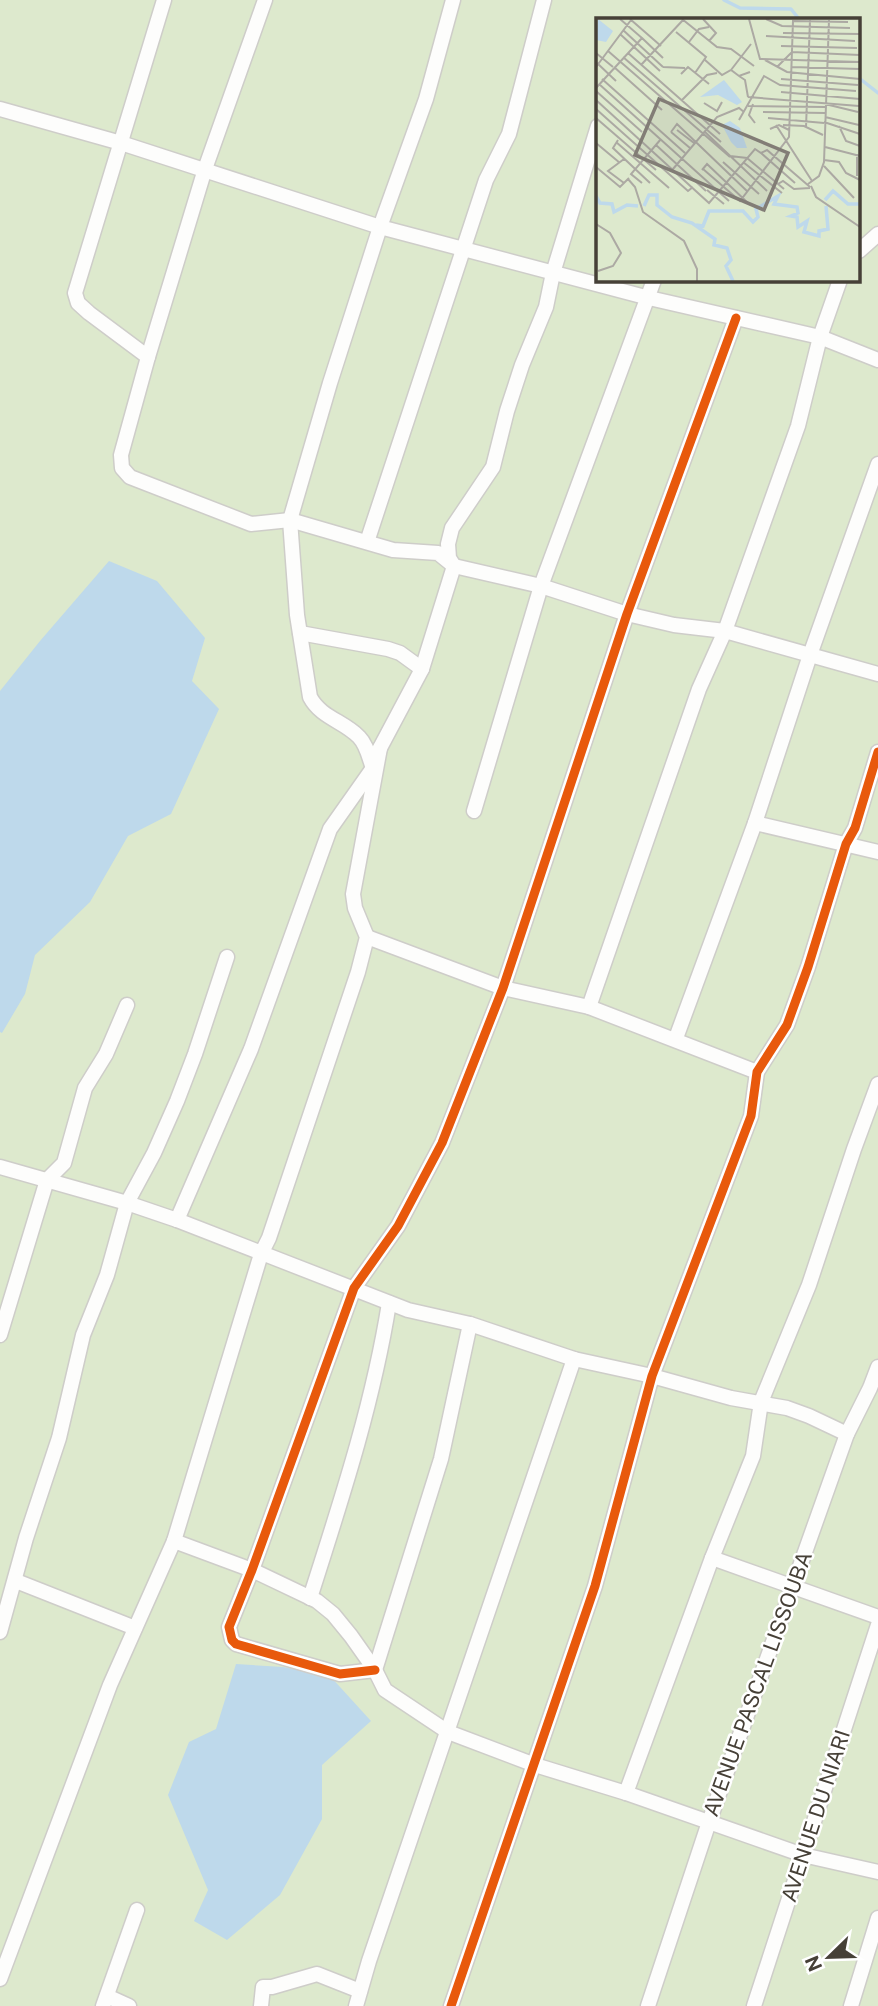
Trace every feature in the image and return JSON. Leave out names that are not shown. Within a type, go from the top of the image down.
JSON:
[{"type":"street","points":[[148,357],[89,313],[78,303],[75,293],[164,0]]},
{"type":"street","points":[[265,0],[205,169],[148,357],[121,455],[122,468],[130,477],[251,524],[290,520],[393,550],[438,553],[454,566],[541,586],[627,614],[674,625],[725,631],[878,674]]},
{"type":"street","points":[[373,768],[366,747],[358,736],[315,707],[310,697],[293,574],[290,520],[380,227],[426,99],[453,0]]},
{"type":"street","points":[[368,542],[486,180],[509,134],[544,0]]},
{"type":"street","points":[[0,109],[205,169],[380,227],[649,298],[820,337],[878,360]]},
{"type":"street","points":[[177,1220],[251,1049],[330,829],[373,768],[380,748],[422,669],[454,566],[449,558],[448,544],[452,528],[493,467],[507,411],[546,307],[553,273],[596,133]]},
{"type":"street","points":[[860,250],[878,234]]},
{"type":"street","points":[[474,811],[541,586],[653,282]]},
{"type":"street","points":[[589,1007],[699,689],[725,631],[798,426],[820,337],[839,282]]},
{"type":"street","points":[[375,1670],[340,1674],[236,1644],[232,1640],[229,1627],[354,1288],[398,1226],[442,1143],[503,988],[627,614],[736,318]]},
{"type":"street","points":[[676,1038],[755,823],[810,655],[878,464]]},
{"type":"street","points":[[300,633],[388,649],[400,653],[422,669]]},
{"type":"street","points":[[0,1979],[3,1961],[110,1685],[173,1541],[261,1254],[269,1238],[358,972],[367,937],[355,908],[353,894],[380,748]]},
{"type":"street","points":[[451,2006],[595,1586],[652,1376],[751,1116],[757,1072],[787,1024],[808,967],[878,752]]},
{"type":"street","points":[[755,823],[878,852]]},
{"type":"street","points":[[367,937],[503,988],[589,1007],[676,1038],[757,1072]]},
{"type":"street","points":[[0,1632],[26,1538],[59,1438],[83,1335],[107,1275],[127,1203],[154,1153],[177,1101],[227,957]]},
{"type":"street","points":[[0,1335],[47,1180],[64,1163],[85,1088],[106,1054],[127,1005]]},
{"type":"street","points":[[626,1793],[752,1456],[761,1402],[809,1285],[878,1084]]},
{"type":"street","points":[[0,1167],[177,1220],[389,1303],[470,1324],[574,1359],[652,1376],[731,1398],[761,1402],[809,1416],[847,1434]]},
{"type":"street","points":[[310,1598],[364,1421],[381,1355],[389,1303]]},
{"type":"street","points":[[375,1670],[441,1459],[470,1324]]},
{"type":"street","points":[[261,2006],[264,1987],[317,1975],[358,2002],[574,1359]]},
{"type":"street","name":"AVENUE PASCAL LISSOUBA","points":[[648,2006],[709,1822],[847,1434],[877,1371]]},
{"type":"street","points":[[173,1541],[252,1570],[310,1598],[333,1614],[375,1670],[385,1690],[448,1732],[535,1765],[626,1793],[803,1855],[878,1872]]},
{"type":"street","points":[[712,1558],[878,1617]]},
{"type":"street","points":[[16,1581],[135,1628]]},
{"type":"street","name":"AVENUE DU NIARI","points":[[754,2006],[878,1625]]},
{"type":"street","points":[[129,2006],[105,2001],[137,1910]]},
{"type":"street","points":[[851,2006],[878,1918]]},
{"type":"green space","points":[[0,0],[878,0],[878,2006],[0,2006]]},
{"type":"water","points":[[109,561],[157,581],[205,638],[192,681],[219,709],[171,814],[128,836],[90,902],[35,955],[25,994],[2,1033],[0,691]]},
{"type":"water","points":[[236,1664],[283,1667],[330,1676],[371,1721],[322,1765],[322,1819],[280,1895],[227,1940],[194,1921],[208,1890],[168,1795],[189,1742],[216,1729]]},
{"type":"waterway","points":[[724,0],[740,8],[791,9],[798,18]]},
{"type":"waterway","points":[[860,79],[878,93]]},
{"type":"cycle path","points":[[375,1670],[340,1674],[236,1644],[232,1640],[229,1627],[354,1288],[398,1226],[442,1143],[503,988],[627,614],[736,318]]},
{"type":"cycle path","points":[[451,2006],[595,1586],[652,1376],[751,1116],[757,1072],[787,1025],[846,844],[855,828],[878,752]]}]
